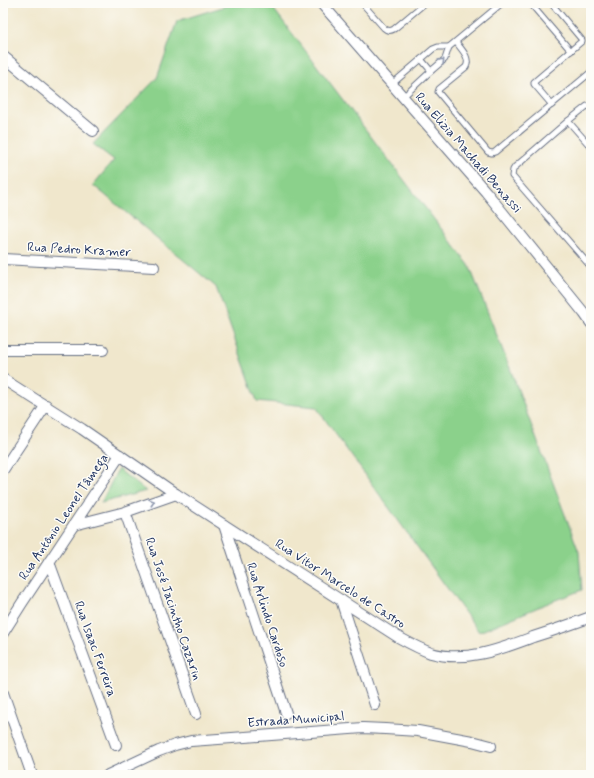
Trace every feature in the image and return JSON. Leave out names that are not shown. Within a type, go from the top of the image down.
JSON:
[{"type":"street","name":"Rua Elizia Machadi Benassi","points":[[321,3],[486,192],[591,323]]},
{"type":"street","points":[[3,56],[93,131]]},
{"type":"street","name":"Rua Pedro Kramer","points":[[3,259],[154,267]]},
{"type":"street","points":[[3,350],[103,350]]},
{"type":"street","name":"Rua Vitor Marcelo de Castro","points":[[3,379],[46,405],[176,494],[398,637],[432,653],[450,656],[471,656],[502,649],[591,617]]},
{"type":"street","points":[[3,470],[46,405]]},
{"type":"street","name":"Rua Antônio Leonel Tâmega","points":[[3,633],[120,455]]},
{"type":"street","points":[[74,525],[125,512],[176,494]]},
{"type":"street","name":"Rua José Jacintho Cazarin","points":[[125,512],[196,714]]},
{"type":"street","name":"Rua Arlindo Cardoso","points":[[224,525],[286,713]]},
{"type":"street","name":"Rua Isaac Ferreira","points":[[49,562],[116,745]]},
{"type":"street","points":[[341,600],[375,705]]},
{"type":"street","points":[[3,693],[32,775]]},
{"type":"street","name":"Estrada Municipal","points":[[108,775],[175,745],[191,741],[363,728],[418,731],[491,746]]},
{"type":"lane","points":[[362,3],[386,30],[390,31],[425,3]]},
{"type":"lane","points":[[392,84],[433,49],[448,47],[456,42],[502,3]]},
{"type":"lane","points":[[530,3],[571,51]]},
{"type":"lane","points":[[551,3],[582,40],[534,82],[534,84],[552,105]]},
{"type":"lane","points":[[456,42],[467,58],[468,63],[439,89],[438,92],[488,152],[492,153],[591,72]]},
{"type":"lane","points":[[403,97],[445,59],[448,47]]},
{"type":"lane","points":[[421,59],[431,71]]},
{"type":"lane","points":[[591,108],[590,106],[587,106],[514,167],[512,176],[591,267]]},
{"type":"lane","points":[[568,121],[591,147]]},
{"type":"green space","points":[[269,3],[469,265],[511,371],[579,552],[582,590],[479,632],[316,407],[257,401],[216,287],[93,185],[114,160],[93,144],[157,78],[177,21],[229,5]]},
{"type":"green space","points":[[118,469],[146,491],[101,503]]}]
